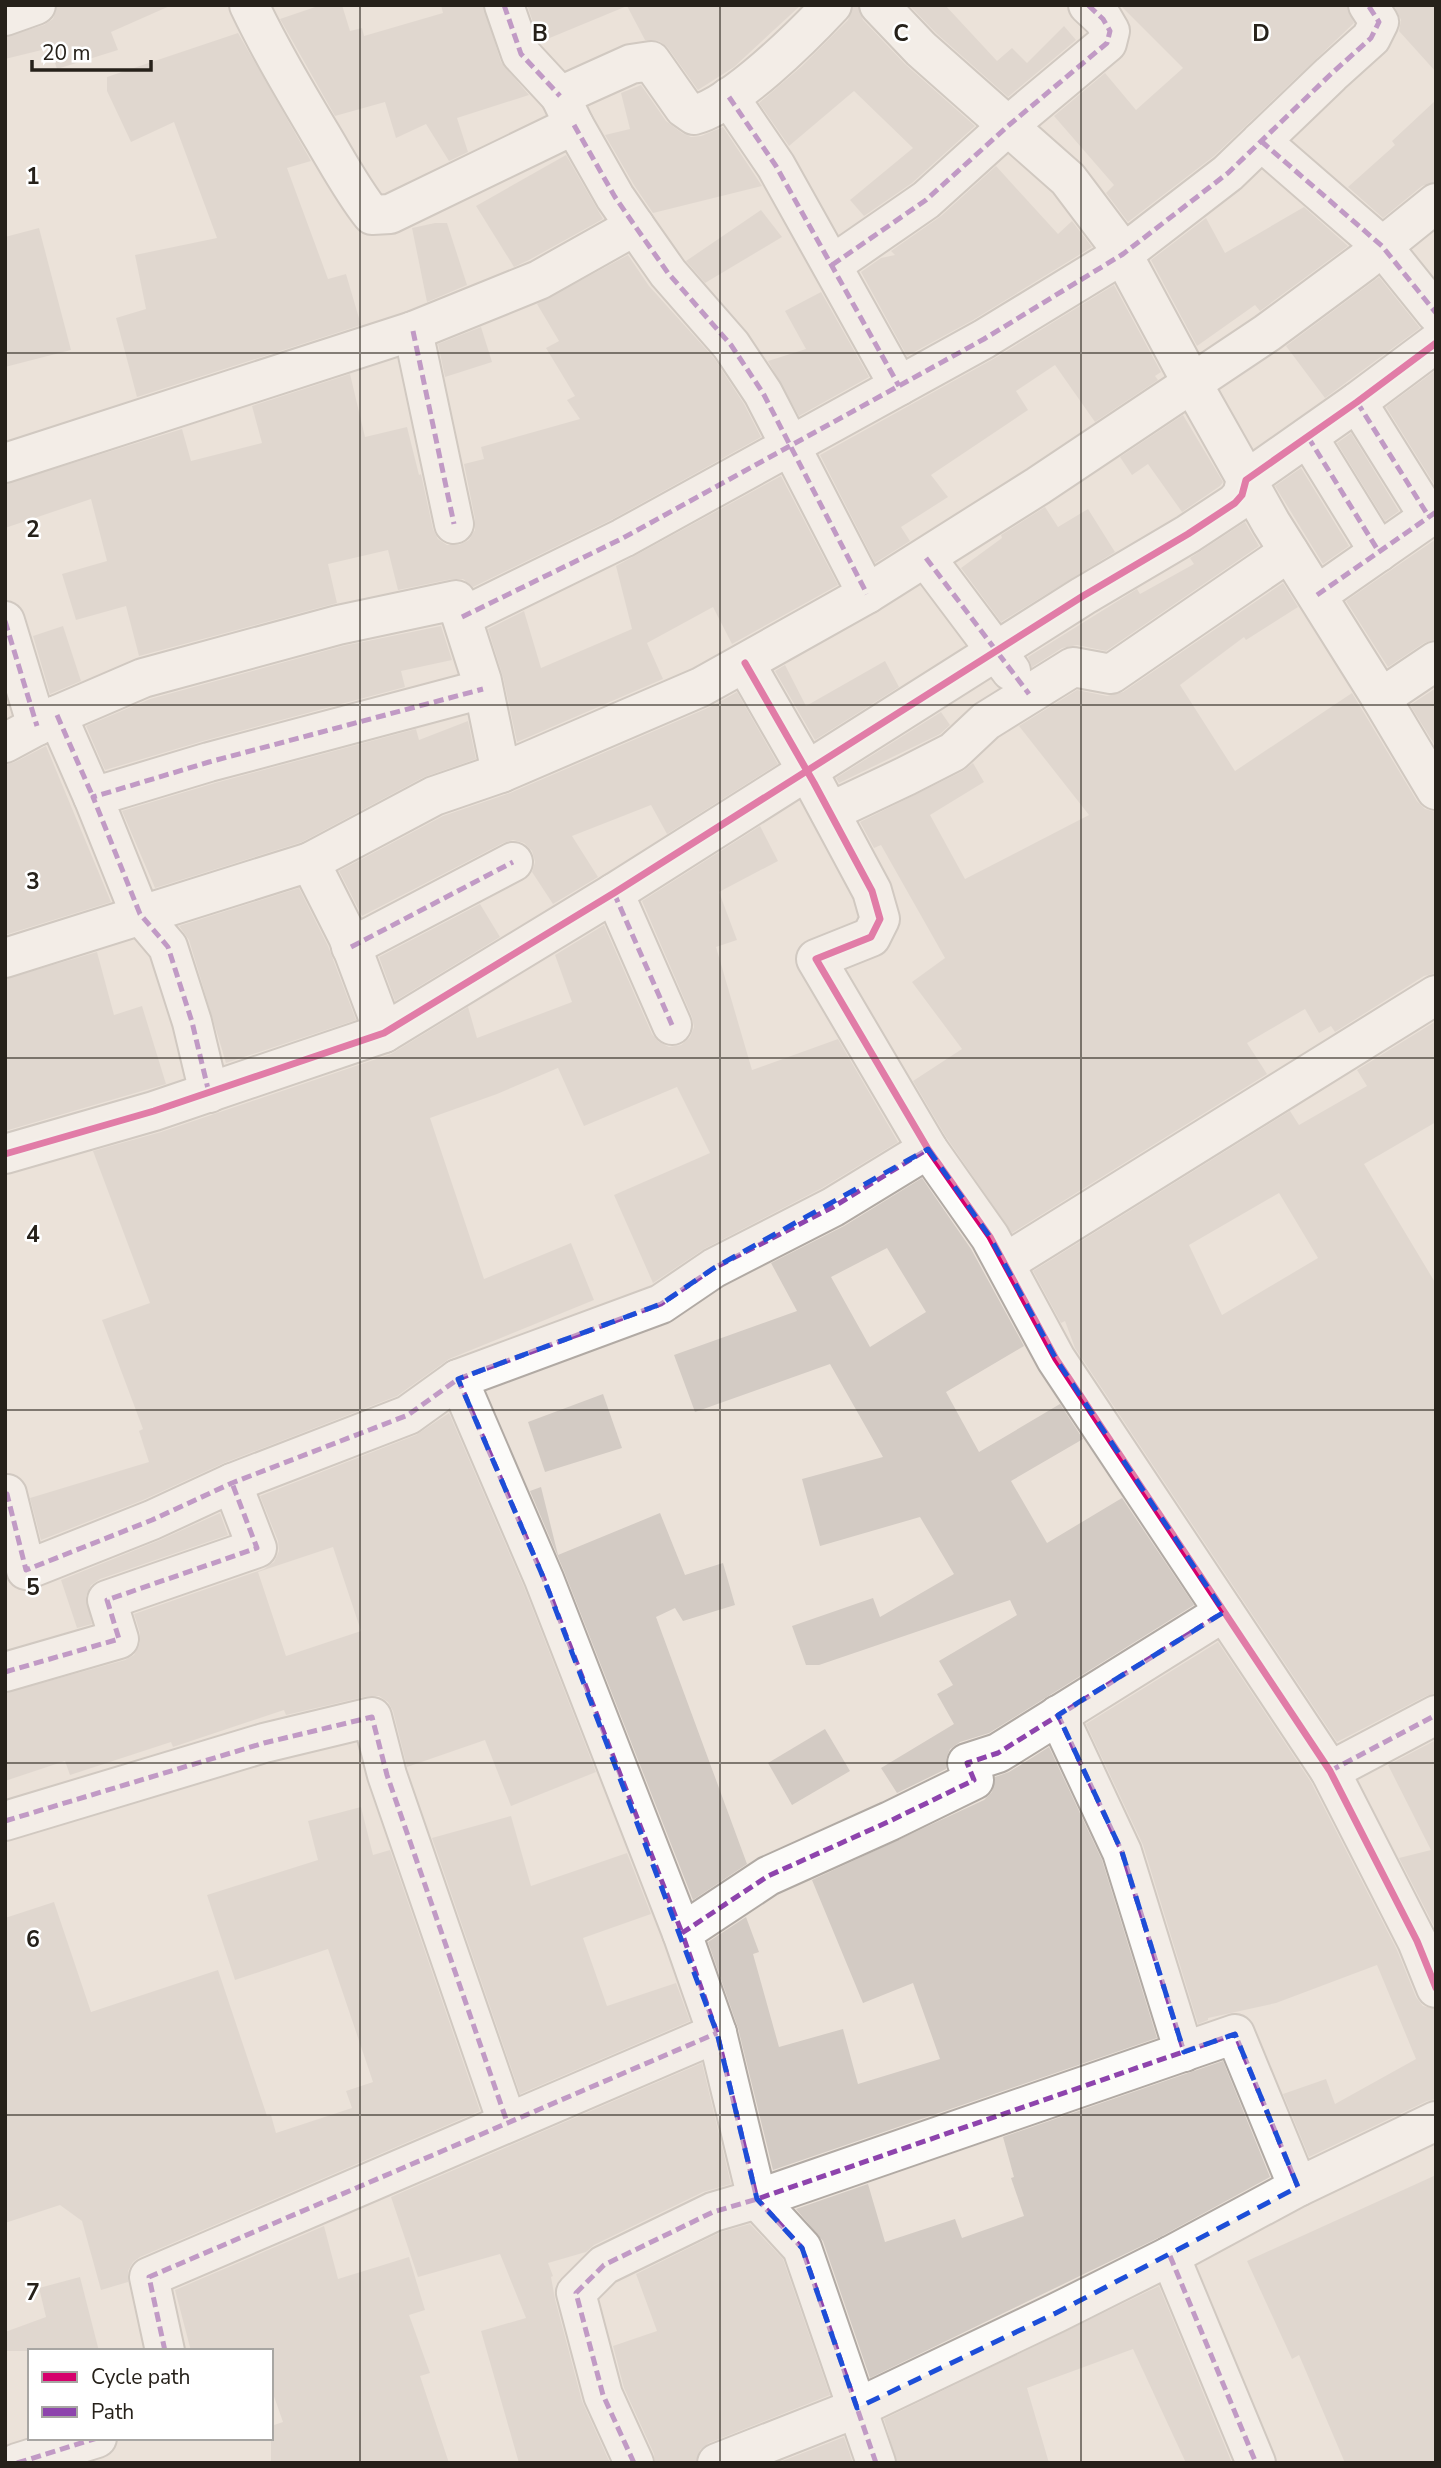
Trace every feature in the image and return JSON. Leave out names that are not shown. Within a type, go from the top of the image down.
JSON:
[{"type":"street","points":[[5,16],[36,5]]},
{"type":"street","points":[[249,5],[308,113],[372,215],[390,214],[567,111],[631,64],[651,61],[684,108],[694,115],[709,111],[808,31],[832,5]]},
{"type":"street","points":[[504,5],[521,54],[567,111],[615,197],[668,274],[732,345],[763,393],[788,446],[867,594]]},
{"type":"street","points":[[879,5],[921,49],[1068,179],[1123,254],[1246,480],[1436,790]]},
{"type":"street","points":[[832,265],[926,200],[1009,125],[1107,43],[1110,31],[1103,19],[1088,5]]},
{"type":"street","points":[[462,617],[623,538],[984,339],[1123,254],[1228,173],[1371,38],[1380,22],[1368,5]]},
{"type":"street","points":[[729,97],[776,166],[899,386]]},
{"type":"street","points":[[1261,141],[1382,246],[1436,313]]},
{"type":"street","points":[[5,958],[310,862],[434,796],[500,773],[701,687],[926,558],[1192,383],[1267,332],[1436,203]]},
{"type":"street","points":[[5,463],[413,331],[539,280],[635,226]]},
{"type":"street","points":[[413,331],[454,524]]},
{"type":"street","points":[[5,1154],[154,1111],[384,1033],[614,893],[1235,503],[1242,495],[1246,480],[1436,343]]},
{"type":"street","points":[[1317,596],[1432,515],[1357,402]]},
{"type":"street","points":[[1308,437],[1379,552]]},
{"type":"street","points":[[830,812],[953,752],[986,721],[1073,667],[1111,674],[1289,552]]},
{"type":"street","points":[[926,558],[1030,694]]},
{"type":"street","points":[[33,728],[143,678],[338,625],[456,600],[483,689],[500,773]]},
{"type":"street","points":[[5,621],[33,728],[93,797],[140,914],[168,947],[192,1022],[209,1093]]},
{"type":"street","points":[[1381,698],[1436,661]]},
{"type":"street","points":[[745,663],[872,891],[880,919],[871,937],[816,959],[928,1149],[990,1237],[1056,1359],[1330,1771],[1417,1941],[1436,1988]]},
{"type":"street","points":[[93,797],[209,762],[483,689]]},
{"type":"street","points":[[310,862],[351,947],[384,1033]]},
{"type":"street","points":[[351,947],[513,862]]},
{"type":"street","points":[[614,893],[672,1025]]},
{"type":"street","points":[[1005,1264],[1436,995]]},
{"type":"street","points":[[5,1495],[7,1494],[26,1570],[152,1520],[232,1483],[408,1415],[458,1379],[661,1304],[714,1268],[833,1207],[928,1149]]},
{"type":"street","points":[[458,1379],[544,1578],[682,1933],[717,2033],[757,2199],[802,2248],[876,2463]]},
{"type":"street","points":[[5,1672],[119,1639],[107,1600],[257,1548],[232,1483]]},
{"type":"street","points":[[682,1933],[768,1876],[974,1780],[967,1763],[998,1753],[1224,1612]]},
{"type":"street","points":[[1330,1771],[1436,1714]]},
{"type":"street","points":[[1058,1715],[1122,1852],[1184,2052]]},
{"type":"street","points":[[5,1821],[264,1743],[372,1717],[387,1775],[507,2122]]},
{"type":"street","points":[[165,2349],[149,2277],[717,2033]]},
{"type":"street","points":[[634,2463],[603,2395],[576,2293],[604,2265],[713,2212],[1235,2034],[1298,2187]]},
{"type":"street","points":[[717,2463],[856,2408],[1056,2314],[1298,2187],[1436,2121]]},
{"type":"street","points":[[1170,2256],[1256,2463]]},
{"type":"street","points":[[17,2463],[91,2440]]},
{"type":"highlighted area","points":[[928,1149],[990,1237],[1056,1359],[1224,1612],[1058,1715],[1122,1852],[1184,2052],[1235,2034],[1298,2187],[1056,2313],[857,2408],[802,2248],[757,2199],[717,2033],[544,1579],[458,1379],[661,1304],[714,1268]]},
{"type":"building","points":[[57,5],[172,5],[111,32],[118,50],[57,69],[50,48],[5,59],[5,37],[44,25],[53,19]]},
{"type":"building","points":[[321,5],[342,5],[350,31],[362,28],[364,36],[443,13],[441,5],[483,5],[501,62],[529,95],[457,118],[468,152],[449,161],[426,124],[396,138],[385,102],[335,116],[280,19]]},
{"type":"building","points":[[527,5],[801,5],[734,67],[698,90],[668,48],[659,41],[645,40],[627,6],[540,42]]},
{"type":"building","points":[[853,5],[858,5],[863,20],[905,64],[975,126],[912,183],[864,216],[850,200],[913,148],[854,91],[789,146],[759,103],[801,67],[848,20]]},
{"type":"building","points":[[909,5],[945,5],[997,61],[1012,48],[1027,63],[1064,26],[1076,40],[1008,97],[936,33]]},
{"type":"building","points":[[1120,5],[1346,5],[1354,23],[1214,156],[1128,222],[1106,193],[1114,185],[1054,116],[1105,73],[1136,110],[1183,68]]},
{"type":"building","points":[[1394,5],[1436,5],[1436,72],[1399,31],[1401,20]]},
{"type":"building","points":[[238,33],[311,161],[287,168],[328,279],[346,274],[361,325],[137,397],[116,318],[146,309],[135,255],[217,238],[174,122],[131,142],[107,91],[107,77]]},
{"type":"building","points":[[641,85],[666,121],[682,133],[691,137],[701,136],[723,127],[762,186],[653,213],[605,135],[630,129],[621,93]]},
{"type":"building","points":[[1436,100],[1436,182],[1422,186],[1383,218],[1348,187],[1395,145],[1392,141]]},
{"type":"building","points":[[566,155],[603,219],[514,267],[476,206]]},
{"type":"building","points":[[996,166],[1058,234],[1072,221],[1092,247],[973,320],[907,356],[861,272],[881,258],[895,255],[891,251],[941,216]]},
{"type":"building","points":[[1304,207],[1348,246],[1260,311],[1255,305],[1197,346],[1151,260],[1206,218],[1225,253]]},
{"type":"building","points":[[761,210],[782,237],[705,283],[686,261]]},
{"type":"building","points":[[447,223],[467,285],[427,302],[412,228]]},
{"type":"building","points":[[39,228],[71,350],[5,367],[5,237]]},
{"type":"building","points":[[628,255],[649,286],[714,358],[744,404],[761,437],[613,519],[473,587],[463,579],[452,579],[398,590],[388,550],[328,564],[337,603],[139,656],[126,606],[76,620],[62,574],[107,561],[91,499],[5,528],[5,484],[182,429],[191,461],[262,443],[252,406],[350,374],[365,437],[407,427],[433,529],[438,539],[447,545],[459,545],[469,540],[475,530],[464,464],[484,459],[481,447],[580,419],[567,400],[575,396],[546,348],[559,341],[537,304]]},
{"type":"building","points":[[1379,277],[1420,328],[1325,398],[1286,346]]},
{"type":"building","points":[[1114,285],[1161,372],[1155,376],[1158,380],[1095,422],[1055,365],[1016,391],[1028,410],[931,475],[948,497],[901,527],[910,541],[875,563],[820,455],[995,358]]},
{"type":"building","points":[[821,292],[869,377],[799,416],[768,361],[806,349],[785,311]]},
{"type":"building","points":[[481,327],[492,362],[445,377],[438,344]]},
{"type":"building","points":[[1436,370],[1436,487],[1386,407]]},
{"type":"building","points":[[1183,415],[1223,482],[1182,512],[1148,464],[1132,475],[1120,457]]},
{"type":"building","points":[[1351,433],[1399,511],[1385,521],[1337,443]]},
{"type":"building","points":[[1301,468],[1349,546],[1323,564],[1275,486]]},
{"type":"building","points":[[781,476],[838,585],[732,644],[713,607],[647,643],[663,679],[517,742],[503,677],[488,629],[524,611],[541,668],[632,629],[616,566]]},
{"type":"building","points":[[1045,507],[1058,527],[1088,509],[1115,552],[1001,622],[961,568],[1002,538],[1001,535]]},
{"type":"building","points":[[1245,522],[1259,546],[1106,651],[1077,645],[1062,648],[1032,667],[1028,657],[1137,589],[1140,594],[1194,564],[1190,558]]},
{"type":"building","points":[[1436,539],[1436,639],[1424,643],[1388,667],[1346,601]]},
{"type":"building","points":[[1283,583],[1298,607],[1246,640],[1244,637],[1180,685],[1235,771],[1352,693],[1417,801],[1425,809],[1436,812],[1436,973],[1424,976],[1335,1032],[1331,1026],[1319,1033],[1305,1009],[1247,1043],[1267,1074],[1012,1233],[946,1137],[913,1081],[962,1049],[912,982],[945,958],[881,845],[874,848],[860,822],[963,771],[973,763],[984,782],[930,815],[965,879],[1089,815],[1019,726],[1077,690],[1107,696],[1123,692]]},
{"type":"building","points":[[63,626],[81,681],[50,694],[33,636]]},
{"type":"building","points":[[441,626],[452,660],[401,671],[405,687],[105,770],[86,726],[150,699],[343,646]]},
{"type":"building","points":[[885,661],[899,687],[815,740],[775,671],[785,665],[806,706]]},
{"type":"building","points":[[1436,688],[1436,747],[1410,705]]},
{"type":"building","points":[[737,692],[778,764],[667,834],[651,805],[572,836],[598,877],[553,904],[532,872],[535,862],[532,851],[524,843],[513,840],[362,916],[339,871],[443,816],[510,793],[710,707]]},
{"type":"building","points":[[941,712],[950,725],[940,734],[839,783],[836,778]]},
{"type":"building","points":[[468,721],[476,759],[424,777],[302,842],[155,888],[122,811],[416,729],[419,740]]},
{"type":"building","points":[[46,746],[111,902],[5,935],[5,765]]},
{"type":"building","points":[[760,826],[778,861],[719,892],[737,940],[716,947],[752,1070],[838,1039],[898,1142],[822,1188],[704,1249],[653,1283],[614,1195],[710,1153],[677,1087],[584,1126],[558,1068],[430,1118],[484,1279],[571,1243],[594,1300],[449,1359],[397,1396],[224,1463],[143,1500],[41,1540],[30,1498],[149,1462],[139,1431],[143,1429],[102,1320],[150,1303],[93,1151],[161,1132],[391,1054],[468,1007],[477,1038],[572,1002],[555,955],[604,925],[652,1034],[659,1042],[669,1047],[681,1045],[690,1037],[694,1027],[692,1017],[642,901]]},
{"type":"building","points":[[299,888],[328,946],[356,1020],[226,1063],[189,940],[179,926]]},
{"type":"building","points":[[480,904],[500,937],[395,1001],[379,957]]},
{"type":"building","points":[[97,952],[114,1015],[142,1006],[166,1084],[5,1131],[5,979]]},
{"type":"building","points":[[1436,1021],[1436,1122],[1364,1164],[1436,1284],[1436,1693],[1337,1742],[1075,1348],[1065,1321],[1061,1323],[1033,1271],[1290,1111],[1299,1125],[1367,1086],[1357,1070]],"holes":[[[1279,1193],[1318,1258],[1222,1315],[1189,1245]]]},
{"type":"building","points":[[922,1178],[971,1249],[1024,1346],[946,1392],[979,1452],[1060,1404],[1083,1439],[1011,1481],[1047,1543],[1122,1498],[1194,1605],[989,1733],[960,1742],[950,1749],[946,1769],[897,1793],[881,1768],[954,1724],[937,1694],[953,1685],[939,1661],[1017,1615],[1010,1600],[819,1665],[806,1665],[792,1626],[873,1598],[880,1617],[954,1574],[920,1517],[820,1546],[802,1479],[883,1457],[830,1364],[695,1412],[674,1355],[797,1311],[771,1263],[844,1226]],"holes":[[[887,1248],[926,1312],[870,1347],[831,1277]]]},
{"type":"building","points":[[603,1394],[622,1448],[545,1472],[528,1422]]},
{"type":"building","points":[[449,1413],[524,1587],[596,1772],[511,1806],[485,1740],[407,1767],[393,1711],[388,1702],[379,1696],[368,1696],[286,1715],[284,1710],[173,1747],[171,1742],[70,1775],[65,1761],[5,1781],[5,1693],[125,1660],[134,1655],[140,1643],[140,1633],[134,1614],[264,1569],[274,1562],[279,1551],[278,1541],[260,1496],[416,1435]],"holes":[[[333,1547],[361,1631],[286,1656],[258,1572]]]},
{"type":"building","points":[[541,1487],[558,1555],[660,1513],[685,1575],[723,1563],[735,1605],[683,1621],[675,1608],[656,1617],[747,1864],[693,1900],[530,1491]]},
{"type":"building","points":[[220,1513],[228,1535],[100,1579],[91,1585],[86,1596],[92,1624],[77,1628],[61,1580]]},
{"type":"building","points":[[1218,1642],[1311,1782],[1397,1950],[1416,1997],[1423,2006],[1436,2009],[1436,2099],[1309,2157],[1283,2094],[1326,2079],[1335,2104],[1416,2059],[1377,1965],[1276,2003],[1208,2018],[1198,2024],[1143,1845],[1086,1724]]},
{"type":"building","points":[[825,1729],[850,1771],[792,1805],[768,1763]]},
{"type":"building","points":[[1436,1740],[1436,1930],[1399,1858],[1431,1850],[1388,1765]]},
{"type":"building","points":[[1049,1747],[1102,1860],[1157,2038],[773,2170],[738,2028],[708,1942],[746,1917],[759,1952],[753,1954],[779,2047],[843,2029],[858,2084],[940,2059],[913,1983],[863,2003],[812,1880],[984,1800],[992,1792],[995,1777],[1009,1772]]},
{"type":"building","points":[[361,1807],[373,1855],[390,1850],[480,2111],[140,2257],[128,2271],[128,2282],[101,2290],[82,2221],[60,2205],[5,2223],[5,1918],[54,1902],[91,2012],[218,1970],[267,2116],[271,2115],[276,2133],[352,2108],[346,2091],[373,2082],[328,1949],[235,1980],[207,1895],[318,1860],[308,1821]]},
{"type":"building","points":[[511,1816],[531,1886],[627,1853],[651,1914],[583,1938],[607,2006],[676,1983],[690,2021],[520,2094],[432,1838]]},
{"type":"building","points":[[1223,2061],[1270,2177],[1160,2237],[870,2378],[823,2241],[796,2209],[868,2184],[885,2242],[955,2219],[962,2238],[1024,2216],[1011,2178],[1014,2177],[1003,2137]]},
{"type":"building","points":[[702,2063],[731,2184],[703,2192],[594,2245],[586,2252],[548,2263],[582,2401],[610,2463],[519,2463],[481,2331],[526,2318],[500,2254],[418,2277],[391,2197]]},
{"type":"building","points":[[1436,2175],[1436,2463],[1345,2463],[1299,2355],[1292,2359],[1247,2261]]},
{"type":"building","points":[[750,2224],[783,2259],[830,2395],[709,2443],[700,2450],[696,2463],[655,2463],[654,2454],[624,2388],[613,2346],[657,2331],[636,2274],[721,2232]]},
{"type":"building","points":[[324,2226],[338,2279],[409,2257],[425,2310],[409,2315],[430,2373],[420,2376],[449,2463],[271,2463],[273,2425],[283,2422],[273,2394],[273,2349],[190,2349],[175,2290]]},
{"type":"building","points":[[80,2277],[98,2349],[5,2351],[5,2332],[46,2317],[39,2288]]},
{"type":"building","points":[[1159,2286],[1232,2463],[1186,2463],[1133,2349],[1027,2388],[1049,2463],[897,2463],[884,2419]]},
{"type":"building","points":[[844,2437],[853,2463],[777,2463]]},
{"type":"marked path","points":[[504,5],[521,54],[560,96]]},
{"type":"marked path","points":[[832,265],[926,200],[1009,125],[1107,43],[1110,31],[1103,19],[1088,5]]},
{"type":"marked path","points":[[462,617],[623,538],[984,339],[1123,254],[1228,173],[1371,38],[1379,22],[1368,5]]},
{"type":"marked path","points":[[729,97],[776,166],[899,386]]},
{"type":"marked path","points":[[574,125],[615,197],[668,273],[731,345],[763,393],[867,594]]},
{"type":"marked path","points":[[1261,141],[1382,246],[1436,313]]},
{"type":"marked path","points":[[413,331],[454,524]]},
{"type":"marked path","points":[[1357,402],[1429,517]]},
{"type":"marked path","points":[[1308,437],[1379,552]]},
{"type":"marked path","points":[[1317,595],[1436,512]]},
{"type":"marked path","points":[[926,558],[1029,694]]},
{"type":"marked path","points":[[5,621],[37,726]]},
{"type":"marked path","points":[[209,1093],[192,1022],[168,947],[140,914],[93,797],[209,762],[483,689]]},
{"type":"marked path","points":[[57,715],[93,797]]},
{"type":"marked path","points":[[351,947],[513,862]]},
{"type":"marked path","points":[[614,893],[672,1025]]},
{"type":"marked path","points":[[5,1495],[7,1494],[26,1570],[152,1520],[232,1483],[408,1415],[458,1379],[661,1304],[714,1268],[833,1207],[928,1149]]},
{"type":"marked path","points":[[458,1379],[544,1579],[682,1933]]},
{"type":"marked path","points":[[5,1672],[119,1639],[107,1600],[257,1548],[232,1483]]},
{"type":"marked path","points":[[876,2463],[802,2248],[757,2199],[717,2033],[682,1933],[768,1876],[974,1780],[967,1763],[998,1753],[1224,1612]]},
{"type":"marked path","points":[[1058,1715],[1122,1852],[1184,2052]]},
{"type":"marked path","points":[[1330,1771],[1436,1715]]},
{"type":"marked path","points":[[5,1821],[264,1743],[372,1717],[387,1775],[507,2122]]},
{"type":"marked path","points":[[165,2349],[149,2277],[717,2033]]},
{"type":"marked path","points":[[634,2463],[603,2395],[576,2293],[604,2265],[713,2212],[1235,2034],[1298,2187]]},
{"type":"marked path","points":[[1170,2256],[1256,2463]]},
{"type":"marked path","points":[[17,2463],[91,2440]]},
{"type":"cycle path","points":[[5,1154],[154,1111],[384,1033],[614,893],[1083,596],[1188,534],[1235,503],[1242,495],[1246,480],[1436,343]]},
{"type":"cycle path","points":[[745,663],[872,891],[880,919],[871,937],[816,959],[928,1149],[990,1237],[1056,1359],[1330,1771],[1417,1941],[1436,1988]]}]
